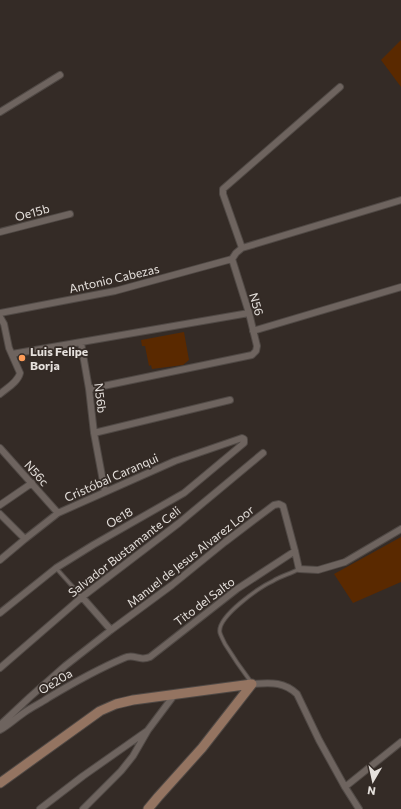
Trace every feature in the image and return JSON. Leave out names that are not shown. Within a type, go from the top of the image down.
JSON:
[{"type":"street","points":[[0,112],[60,75]]},
{"type":"street","points":[[242,248],[223,194],[223,189],[340,87]]},
{"type":"street","points":[[232,259],[242,248],[401,200]]},
{"type":"street","name":"Oe15b","points":[[0,232],[70,214]]},
{"type":"street","name":"N56","points":[[89,389],[252,355],[256,351],[253,331],[232,259]]},
{"type":"street","name":"Antonio Cabezas","points":[[0,313],[115,290],[232,259]]},
{"type":"street","points":[[253,331],[401,287]]},
{"type":"street","points":[[12,354],[249,313]]},
{"type":"street","points":[[0,317],[4,324],[9,348],[20,373],[19,377],[0,394]]},
{"type":"street","points":[[0,340],[6,335]]},
{"type":"street","name":"N56b","points":[[81,343],[89,389],[94,433]]},
{"type":"street","points":[[105,492],[94,433],[230,400]]},
{"type":"street","name":"Cristóbal Caranqui","points":[[0,560],[58,513],[175,461],[242,438],[244,439]]},
{"type":"street","name":"Oe18","points":[[0,613],[56,568],[184,493],[244,443],[244,439]]},
{"type":"street","name":"N56c","points":[[0,448],[58,513]]},
{"type":"street","name":"Salvador Bustamante Celi","points":[[0,668],[82,597],[179,523],[263,453]]},
{"type":"street","points":[[0,505],[32,483]]},
{"type":"street","name":"Manuel de Jesus Alvarez Loor","points":[[0,725],[65,666],[274,505],[279,504],[283,506],[295,551]]},
{"type":"street","points":[[0,514],[25,539]]},
{"type":"street","points":[[295,551],[298,569],[318,570],[345,562],[401,529]]},
{"type":"street","name":"Tito del Salto","points":[[126,657],[133,656],[146,659],[150,657],[237,589],[295,551]]},
{"type":"street","points":[[82,597],[111,630]]},
{"type":"street","name":"Oe20a","points":[[0,730],[12,723],[25,712],[67,686],[126,657]]},
{"type":"street","points":[[0,784],[100,711],[116,704],[174,694],[252,684],[272,683],[284,685],[292,689],[297,694],[319,740],[359,809]]},
{"type":"street","points":[[148,809],[202,748],[252,684]]},
{"type":"street","points":[[83,809],[121,771],[133,756],[148,730],[174,694]]},
{"type":"street","points":[[40,809],[83,776],[148,730]]},
{"type":"street","points":[[345,787],[401,742]]},
{"type":"lane","points":[[56,568],[82,597]]},
{"type":"lane","points":[[252,684],[234,659],[220,634],[219,629],[222,622],[231,610],[273,581],[298,569]]},
{"type":"shaded area","points":[[401,40],[401,87],[381,60]]},
{"type":"shaded area","points":[[184,332],[189,360],[183,365],[152,369],[151,365],[149,366],[145,346],[142,346],[141,340]]},
{"type":"shaded area","points":[[401,537],[401,582],[353,603],[334,574]]},
{"type":"place","name":"Luis Felipe Borja","points":[[22,358]]}]
